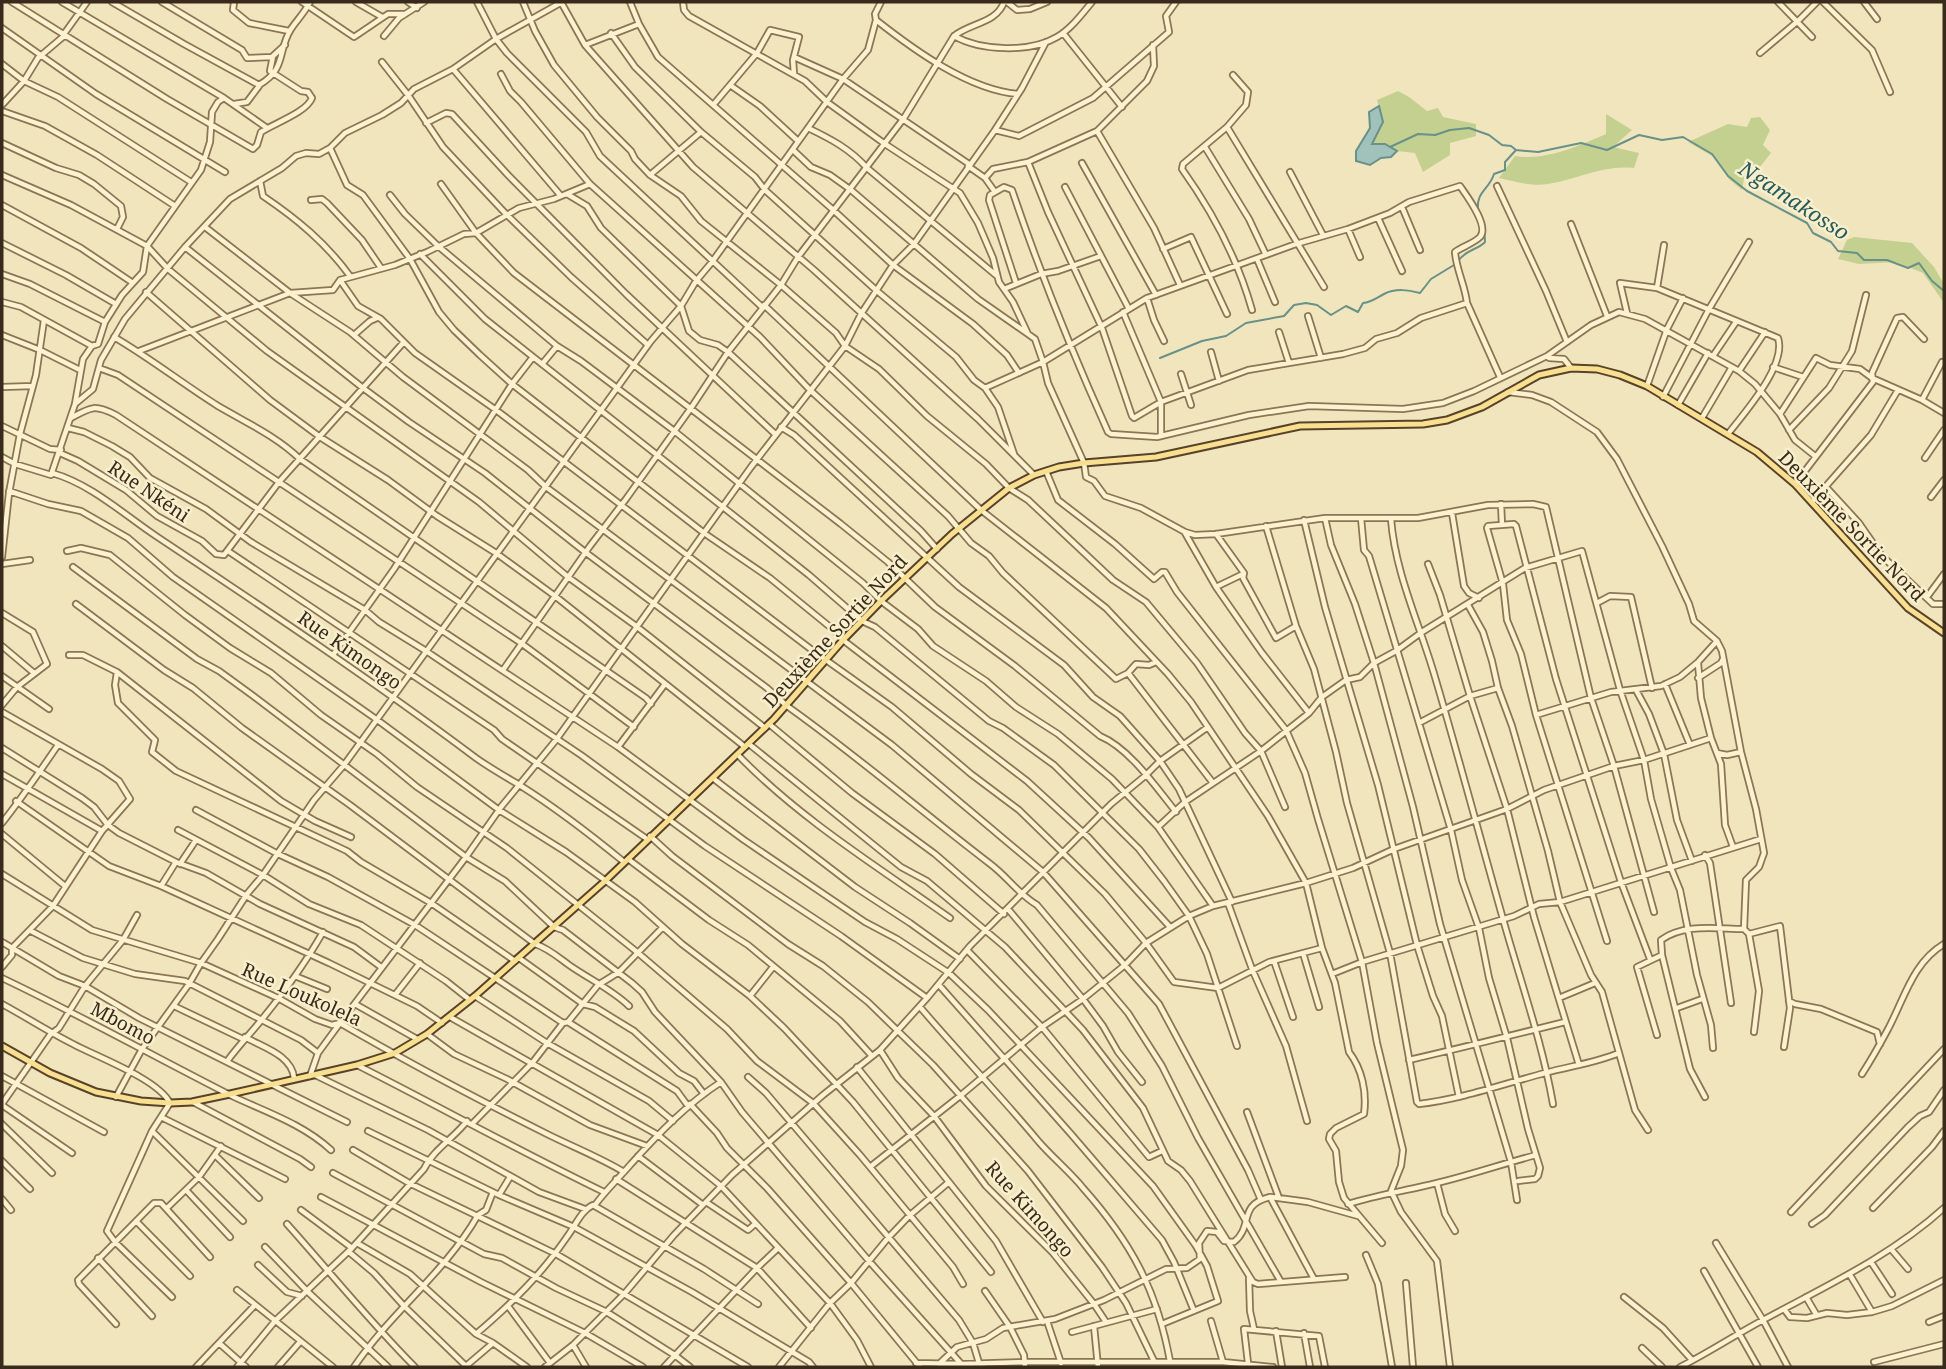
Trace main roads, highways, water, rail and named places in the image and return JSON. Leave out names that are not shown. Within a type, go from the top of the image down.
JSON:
[{"type":"main road","name":"Deuxième Sortie Nord","points":[[2,1046],[72,1083],[116,1097],[170,1103],[230,1094],[356,1065],[395,1053],[450,1017],[578,907],[767,726],[843,640],[926,558],[1009,488],[1045,471],[1084,463],[1156,457],[1300,426],[1435,422],[1471,412],[1539,375],[1571,368],[1609,372],[1647,386],[1757,452],[1795,484],[1908,608],[1944,633]]},
{"type":"water","points":[[1379,106],[1383,122],[1372,144],[1385,144],[1397,151],[1391,157],[1381,158],[1370,165],[1356,161],[1356,151],[1370,128],[1369,112]]},
{"type":"waterway","name":"Ngamakosso","points":[[1390,147],[1418,134],[1435,135],[1469,128],[1489,135],[1502,145],[1516,150],[1538,152],[1581,143],[1607,150],[1639,135],[1662,140],[1683,137],[1712,154],[1728,176],[1747,191],[1807,223],[1813,233],[1831,242],[1838,251],[1857,253],[1864,260],[1887,260],[1908,268],[1919,263],[1932,281],[1944,291]]},
{"type":"waterway","points":[[1478,211],[1479,199],[1494,174],[1505,170],[1505,162],[1516,150]]},
{"type":"waterway","points":[[1458,261],[1485,242],[1484,226]]},
{"type":"waterway","points":[[1160,358],[1202,341],[1226,336],[1246,323],[1284,316],[1294,305],[1317,305],[1331,315],[1346,306],[1358,312],[1363,303],[1393,291],[1420,293],[1431,279],[1454,265]]}]
